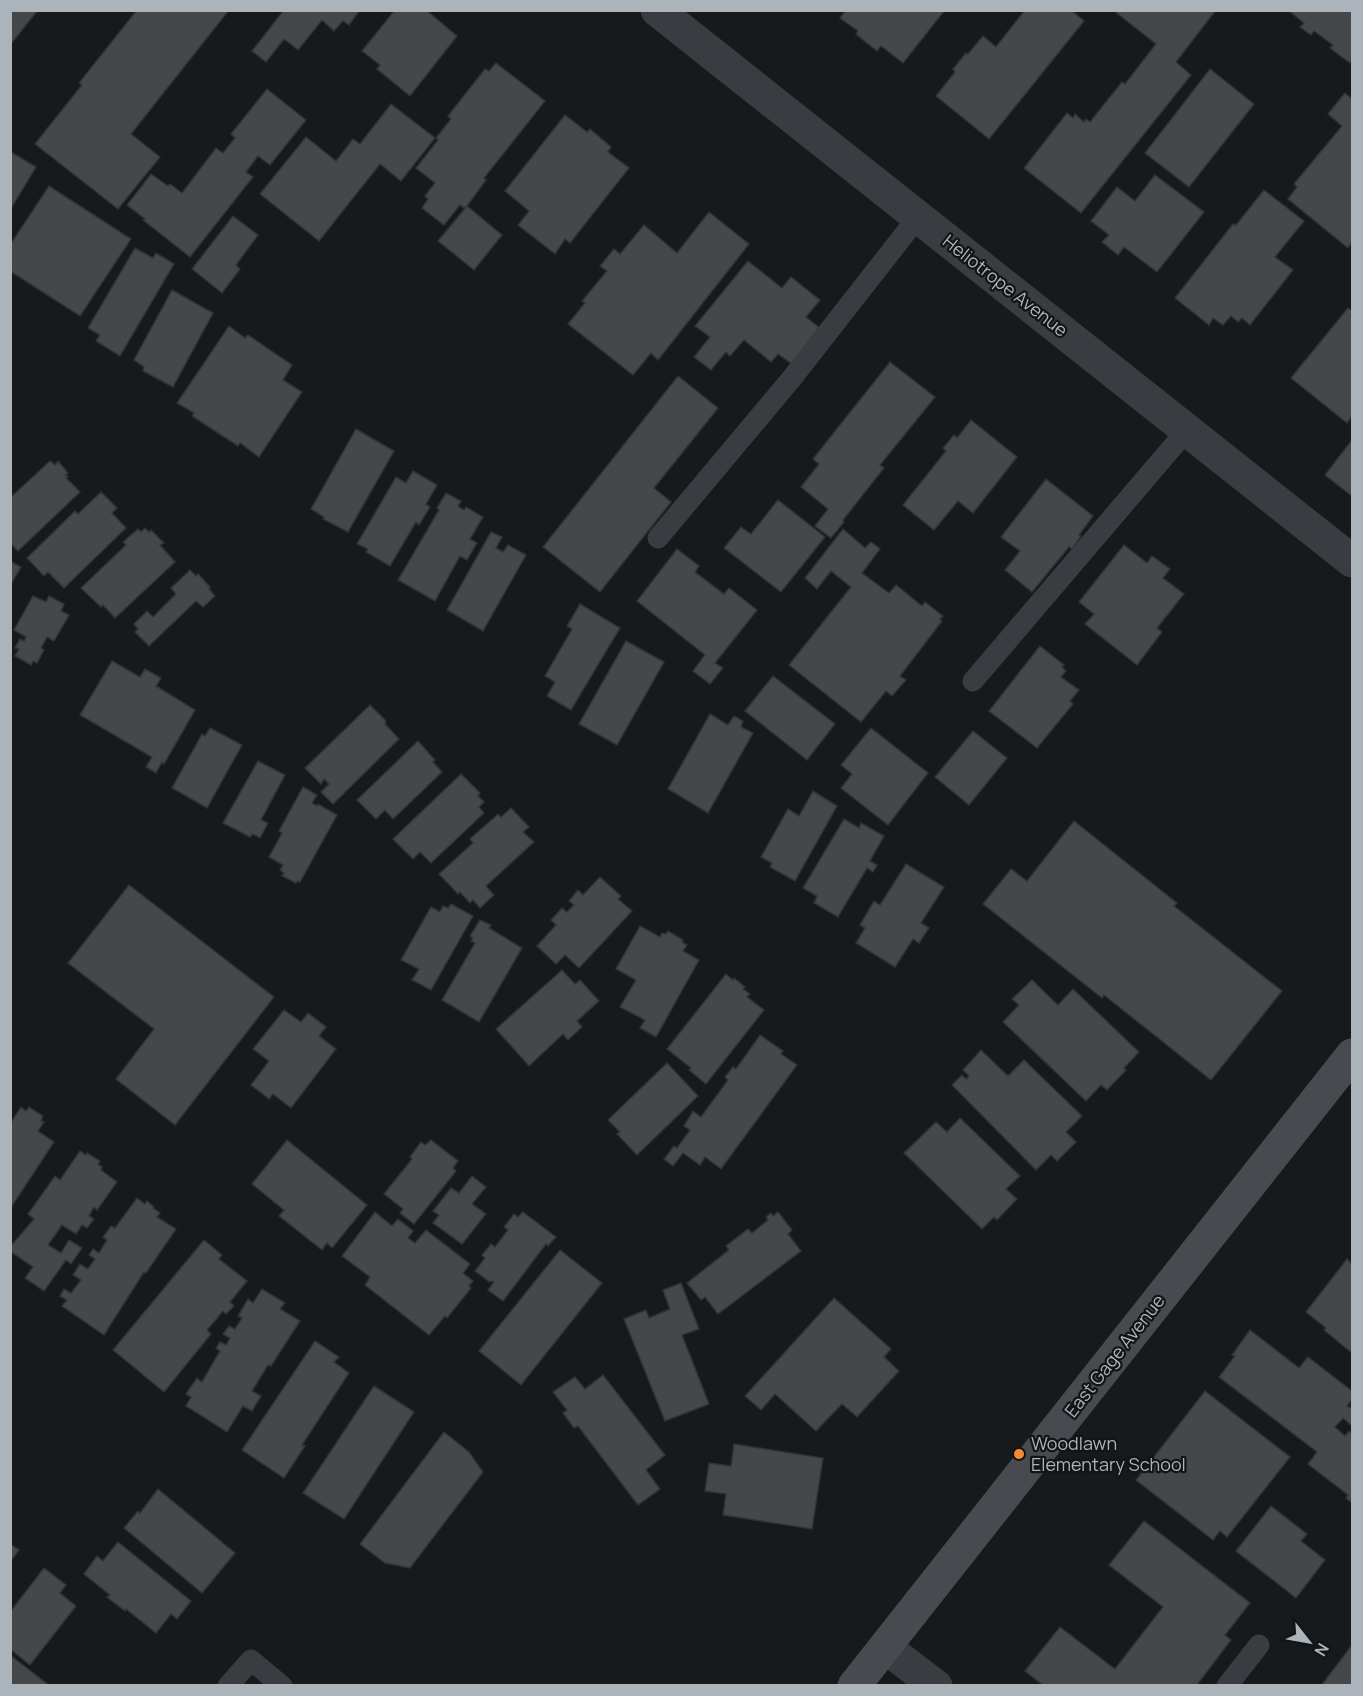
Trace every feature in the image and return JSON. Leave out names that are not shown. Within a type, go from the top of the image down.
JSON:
[{"type":"main road","name":"East Gage Avenue","points":[[854,1686],[1353,1055]]},
{"type":"street","name":"Heliotrope Avenue","points":[[657,10],[1353,561]]},
{"type":"street","points":[[885,1647],[936,1686]]},
{"type":"lane","points":[[658,538],[792,378],[918,217]]},
{"type":"lane","points":[[973,681],[1187,430]]},
{"type":"lane","points":[[1227,1686],[1259,1645]]},
{"type":"lane","points":[[228,1686],[252,1660],[282,1686]]},
{"type":"building","points":[[10,10],[38,10],[10,45]]},
{"type":"building","points":[[137,10],[229,10],[131,134],[160,157],[118,209],[35,144],[82,85],[79,83]]},
{"type":"building","points":[[284,10],[360,10],[349,25],[343,21],[334,31],[322,20],[298,50],[284,39],[266,62],[252,51]]},
{"type":"building","points":[[395,10],[426,10],[457,36],[410,96],[377,69],[380,65],[362,51]]},
{"type":"building","points":[[846,10],[945,10],[903,63],[881,46],[877,51],[856,34],[858,31],[840,18]]},
{"type":"building","points":[[1025,10],[1071,10],[1084,21],[989,139],[936,96],[955,72],[953,69],[983,36],[996,47]]},
{"type":"building","points":[[1113,10],[1216,10],[1176,62],[1191,75],[1081,213],[1024,168],[1067,113],[1073,118],[1075,114],[1084,122],[1086,119],[1090,122],[1122,82],[1125,84],[1156,44]]},
{"type":"building","points":[[1288,10],[1352,10],[1352,60],[1350,63],[1330,48],[1333,45],[1314,31],[1311,35],[1300,27],[1304,23]]},
{"type":"building","points":[[496,63],[545,101],[484,178],[486,180],[467,206],[464,208],[460,205],[444,225],[422,208],[428,199],[425,196],[435,183],[416,168],[451,119],[448,116],[485,69],[489,71]]},
{"type":"building","points":[[1210,69],[1254,104],[1189,187],[1145,153]]},
{"type":"building","points":[[267,89],[306,120],[270,165],[258,156],[246,172],[253,177],[190,257],[127,205],[151,174],[182,193],[216,148],[223,153],[235,138],[231,134]]},
{"type":"building","points":[[1345,93],[1352,99],[1352,242],[1348,248],[1288,199],[1297,187],[1294,184],[1342,126],[1328,114]]},
{"type":"building","points":[[391,104],[435,138],[401,181],[380,164],[319,241],[260,194],[306,137],[336,161],[353,139],[360,144]]},
{"type":"building","points":[[565,115],[587,132],[590,129],[611,147],[608,152],[629,168],[570,243],[565,239],[555,254],[518,225],[529,211],[505,191]]},
{"type":"building","points":[[10,152],[36,167],[10,210]]},
{"type":"building","points":[[1155,175],[1204,212],[1157,272],[1124,247],[1118,255],[1102,242],[1109,235],[1091,221],[1117,187],[1135,201]]},
{"type":"building","points":[[49,186],[131,239],[80,316],[10,271],[10,245]]},
{"type":"building","points":[[1264,190],[1304,221],[1275,257],[1293,270],[1250,325],[1242,318],[1238,322],[1231,316],[1223,325],[1213,318],[1209,325],[1175,298],[1233,224],[1236,225]]},
{"type":"building","points":[[467,206],[502,235],[474,270],[438,241]]},
{"type":"building","points":[[709,212],[749,244],[658,360],[651,353],[633,375],[568,324],[585,303],[582,301],[607,271],[600,266],[614,249],[620,254],[644,225],[677,253]]},
{"type":"building","points":[[233,216],[258,235],[236,265],[240,269],[222,293],[192,269]]},
{"type":"building","points":[[135,248],[153,258],[156,253],[174,264],[120,356],[96,341],[100,335],[88,328]]},
{"type":"building","points":[[748,261],[782,288],[791,277],[820,300],[806,317],[821,329],[792,364],[778,354],[771,362],[744,340],[730,356],[726,352],[711,370],[694,357],[710,337],[695,326]]},
{"type":"building","points":[[172,290],[213,313],[173,387],[143,371],[144,367],[134,360]]},
{"type":"building","points":[[1348,308],[1352,311],[1352,416],[1347,423],[1291,378]]},
{"type":"building","points":[[229,326],[245,338],[248,335],[292,365],[283,380],[302,392],[259,457],[240,443],[238,446],[192,416],[194,413],[177,403]]},
{"type":"building","points":[[890,362],[935,397],[880,465],[884,468],[831,538],[815,526],[828,509],[801,487],[819,464],[813,459]]},
{"type":"building","points":[[678,376],[718,408],[654,488],[671,502],[600,592],[543,547]]},
{"type":"building","points":[[971,420],[1017,457],[973,513],[958,501],[934,530],[903,505],[946,451],[943,448],[954,435],[957,438]]},
{"type":"building","points":[[356,429],[394,451],[348,532],[323,519],[324,517],[311,509]]},
{"type":"building","points":[[1352,440],[1352,496],[1325,475]]},
{"type":"building","points":[[50,461],[55,465],[58,461],[68,473],[66,478],[80,492],[18,551],[10,543],[10,498]]},
{"type":"building","points":[[413,471],[437,485],[426,504],[430,507],[419,525],[416,522],[390,566],[366,552],[368,549],[357,544],[396,477],[406,483]]},
{"type":"building","points":[[1046,479],[1093,516],[1072,549],[1069,547],[1032,592],[1005,570],[1020,551],[1001,537]]},
{"type":"building","points":[[101,492],[117,508],[112,513],[126,528],[64,588],[48,572],[44,576],[27,558],[75,511],[78,514]]},
{"type":"building","points":[[446,493],[461,501],[458,506],[464,510],[466,507],[483,517],[470,539],[477,543],[467,560],[460,556],[435,601],[398,580],[439,510],[437,508]]},
{"type":"building","points":[[778,500],[825,537],[781,592],[724,548],[741,527],[751,534]]},
{"type":"building","points":[[145,528],[149,532],[151,530],[164,543],[160,545],[175,562],[115,618],[103,605],[101,607],[81,588],[126,545],[123,542],[138,529],[141,532]]},
{"type":"building","points":[[843,529],[865,548],[871,542],[880,549],[862,573],[889,593],[896,585],[922,606],[925,602],[943,616],[940,619],[942,621],[900,676],[906,680],[892,696],[886,691],[861,722],[789,665],[851,587],[831,571],[817,589],[805,578]]},
{"type":"building","points":[[491,532],[502,537],[496,548],[503,552],[508,545],[526,555],[483,631],[447,610]]},
{"type":"building","points":[[1124,545],[1147,563],[1152,556],[1170,569],[1163,578],[1184,594],[1157,628],[1162,632],[1137,665],[1085,624],[1094,614],[1079,602]]},
{"type":"building","points":[[677,549],[699,566],[695,572],[724,594],[729,588],[757,610],[715,663],[723,668],[710,684],[693,671],[705,655],[637,601]]},
{"type":"building","points":[[10,561],[21,567],[10,586]]},
{"type":"building","points":[[190,570],[196,576],[198,574],[215,596],[203,607],[196,601],[149,646],[135,632],[138,629],[134,624],[147,611],[153,617],[176,594],[171,588]]},
{"type":"building","points":[[33,596],[46,602],[49,596],[64,604],[61,611],[69,615],[54,641],[47,637],[41,648],[44,650],[37,663],[33,661],[31,665],[15,656],[19,649],[15,648],[20,639],[24,641],[26,637],[14,630]]},
{"type":"building","points":[[580,604],[620,628],[571,710],[547,696],[555,682],[545,676],[572,629],[567,626]]},
{"type":"building","points":[[626,641],[664,662],[617,745],[579,724]]},
{"type":"building","points":[[1040,646],[1064,665],[1062,667],[1066,671],[1061,677],[1079,690],[1070,701],[1073,704],[1037,748],[989,711]]},
{"type":"building","points":[[112,661],[140,677],[145,669],[161,678],[156,686],[195,710],[164,764],[162,762],[156,773],[146,767],[152,757],[80,715]]},
{"type":"building","points":[[773,676],[835,724],[807,760],[745,711]]},
{"type":"building","points":[[370,705],[399,739],[333,804],[321,792],[329,784],[324,779],[321,784],[305,768]]},
{"type":"building","points":[[710,714],[728,725],[734,716],[743,721],[741,727],[753,733],[708,813],[668,789]]},
{"type":"building","points":[[210,728],[242,745],[207,808],[172,788],[202,734],[205,736]]},
{"type":"building","points":[[871,728],[928,773],[888,825],[841,788],[852,774],[841,765]]},
{"type":"building","points":[[973,731],[1007,758],[969,805],[935,777]]},
{"type":"building","points":[[418,741],[435,760],[433,762],[442,772],[393,819],[385,810],[376,819],[357,800]]},
{"type":"building","points":[[258,761],[285,775],[261,820],[268,823],[260,838],[253,834],[250,837],[223,823]]},
{"type":"building","points":[[461,774],[480,793],[478,796],[484,802],[479,807],[484,813],[431,863],[420,852],[413,859],[393,839]]},
{"type":"building","points":[[303,787],[317,795],[312,803],[337,815],[300,882],[296,883],[282,876],[284,873],[280,870],[283,865],[269,857],[282,833],[279,831]]},
{"type":"building","points":[[813,791],[837,806],[795,881],[770,867],[772,863],[761,857],[788,809],[799,816]]},
{"type":"building","points":[[511,808],[529,827],[523,832],[534,842],[486,886],[494,895],[480,908],[473,900],[470,903],[460,892],[458,894],[439,874],[473,843],[470,839],[498,814],[501,817]]},
{"type":"building","points":[[844,819],[859,828],[861,823],[884,836],[870,861],[877,865],[873,872],[867,868],[838,917],[814,903],[817,896],[803,888]]},
{"type":"building","points":[[1074,821],[1177,903],[1174,906],[1282,991],[1211,1080],[1104,995],[1102,998],[983,904],[1011,869],[1027,881]]},
{"type":"building","points":[[906,864],[944,887],[921,923],[929,928],[919,943],[913,939],[895,967],[856,943],[865,928],[860,925],[874,901],[880,905]]},
{"type":"building","points":[[600,877],[621,896],[618,899],[632,911],[579,968],[565,955],[556,964],[537,946],[556,925],[551,920],[562,908],[567,912],[574,905],[569,901],[578,890],[583,895]]},
{"type":"building","points":[[129,885],[274,997],[175,1125],[116,1079],[154,1029],[68,963]]},
{"type":"building","points":[[451,904],[473,916],[431,990],[412,980],[419,969],[401,960],[431,907],[440,912],[443,906],[448,908]]},
{"type":"building","points":[[480,920],[491,925],[489,928],[522,948],[479,1022],[442,1000],[475,943],[471,941],[473,938],[470,936]]},
{"type":"building","points":[[640,926],[660,937],[662,933],[666,934],[668,931],[687,945],[683,951],[699,960],[656,1037],[640,1028],[645,1020],[620,1007],[636,980],[616,969]]},
{"type":"building","points":[[562,970],[575,984],[580,980],[599,1001],[577,1021],[582,1027],[568,1040],[563,1034],[529,1066],[496,1029]]},
{"type":"building","points":[[726,974],[745,987],[743,989],[750,994],[747,997],[764,1010],[706,1084],[689,1070],[691,1068],[667,1049]]},
{"type":"building","points":[[1032,980],[1058,1005],[1073,989],[1139,1052],[1107,1090],[1101,1085],[1086,1101],[1003,1022],[1019,1005],[1012,999]]},
{"type":"building","points":[[284,1010],[301,1022],[308,1013],[326,1027],[319,1036],[336,1049],[291,1108],[273,1094],[269,1099],[251,1085],[269,1061],[253,1049]]},
{"type":"building","points":[[760,1035],[783,1051],[781,1054],[797,1065],[721,1169],[705,1157],[700,1165],[683,1153],[673,1166],[664,1159],[674,1146],[677,1148],[690,1130],[684,1126],[693,1111],[701,1117],[728,1080],[725,1077],[733,1067],[736,1069]]},
{"type":"building","points":[[981,1050],[1008,1076],[1024,1060],[1082,1116],[1066,1132],[1076,1142],[1057,1161],[1051,1155],[1036,1170],[952,1085],[962,1075],[966,1079],[969,1076],[963,1070]]},
{"type":"building","points":[[667,1063],[698,1096],[637,1155],[617,1134],[620,1132],[608,1120]]},
{"type":"building","points":[[21,1107],[26,1111],[29,1107],[43,1116],[41,1121],[44,1122],[38,1131],[54,1142],[10,1209],[10,1124]]},
{"type":"building","points":[[960,1118],[1020,1176],[1006,1189],[1017,1199],[997,1220],[994,1217],[982,1229],[904,1153],[936,1122],[947,1132]]},
{"type":"building","points":[[287,1140],[367,1205],[332,1248],[327,1243],[322,1250],[279,1216],[284,1210],[252,1184]]},
{"type":"building","points":[[431,1140],[458,1161],[453,1168],[456,1171],[414,1224],[400,1213],[403,1209],[384,1194],[412,1159],[410,1157],[421,1142],[425,1145]]},
{"type":"building","points":[[80,1151],[100,1161],[98,1164],[102,1167],[101,1170],[117,1182],[97,1210],[94,1207],[89,1216],[94,1219],[87,1228],[82,1225],[76,1234],[62,1225],[48,1245],[61,1253],[69,1240],[82,1248],[71,1264],[66,1260],[44,1291],[25,1278],[33,1267],[10,1251],[10,1247],[34,1219],[28,1214],[55,1176],[60,1180]]},
{"type":"building","points":[[472,1176],[486,1187],[472,1204],[486,1214],[462,1244],[433,1223],[439,1215],[433,1211],[451,1188],[459,1193]]},
{"type":"building","points":[[137,1198],[145,1204],[147,1201],[160,1213],[157,1217],[176,1229],[146,1273],[144,1272],[104,1335],[62,1306],[67,1300],[60,1296],[64,1289],[71,1293],[81,1280],[73,1275],[80,1264],[88,1269],[95,1259],[89,1255],[93,1249],[99,1253],[107,1240],[103,1237],[111,1226],[115,1228]]},
{"type":"building","points":[[375,1212],[392,1226],[398,1219],[413,1231],[408,1238],[415,1243],[426,1230],[470,1264],[463,1273],[473,1281],[469,1286],[471,1288],[447,1318],[445,1316],[429,1335],[365,1285],[370,1277],[342,1256]]},
{"type":"building","points":[[523,1212],[556,1237],[548,1246],[546,1244],[503,1301],[488,1290],[494,1282],[490,1282],[475,1271],[485,1258],[482,1255],[491,1244],[495,1247],[508,1230],[504,1227],[514,1214],[518,1217]]},
{"type":"building","points":[[778,1212],[792,1230],[788,1234],[801,1251],[718,1314],[705,1297],[701,1300],[687,1283],[729,1250],[726,1246],[748,1229],[752,1233],[768,1220],[766,1217]]},
{"type":"building","points":[[204,1240],[222,1255],[219,1259],[247,1281],[230,1302],[234,1306],[226,1314],[223,1311],[207,1330],[211,1334],[164,1392],[113,1350]]},
{"type":"building","points":[[560,1250],[602,1283],[521,1385],[479,1351]]},
{"type":"building","points":[[1347,1259],[1352,1264],[1352,1353],[1306,1312]]},
{"type":"building","points":[[681,1283],[699,1329],[682,1335],[709,1404],[665,1421],[624,1319],[646,1310],[649,1318],[670,1309],[663,1290]]},
{"type":"building","points":[[262,1289],[285,1303],[280,1309],[300,1321],[252,1391],[261,1396],[252,1411],[243,1406],[227,1432],[186,1406],[191,1397],[186,1394],[197,1378],[202,1382],[220,1351],[216,1348],[220,1342],[226,1345],[230,1338],[223,1334],[229,1326],[235,1329],[242,1318],[238,1316],[248,1299],[253,1303]]},
{"type":"building","points":[[834,1298],[891,1349],[884,1357],[899,1371],[857,1417],[842,1404],[816,1431],[775,1394],[761,1410],[745,1396]]},
{"type":"building","points":[[1250,1330],[1299,1368],[1308,1357],[1352,1391],[1352,1399],[1347,1406],[1350,1408],[1352,1405],[1352,1426],[1343,1418],[1335,1427],[1345,1436],[1349,1431],[1352,1434],[1352,1503],[1346,1498],[1348,1495],[1308,1464],[1317,1452],[1219,1377]]},
{"type":"building","points":[[315,1341],[339,1357],[334,1362],[349,1373],[302,1445],[305,1446],[284,1478],[242,1450]]},
{"type":"building","points":[[603,1375],[665,1455],[646,1470],[660,1489],[638,1505],[578,1426],[574,1428],[563,1413],[567,1410],[553,1392],[575,1377],[585,1389]]},
{"type":"building","points":[[374,1386],[414,1412],[344,1519],[303,1493]]},
{"type":"building","points":[[1205,1391],[1290,1457],[1227,1537],[1220,1531],[1213,1540],[1136,1480]]},
{"type":"building","points":[[444,1432],[469,1452],[483,1472],[410,1568],[385,1563],[360,1544]]},
{"type":"building","points":[[734,1444],[823,1458],[812,1529],[723,1515],[726,1494],[705,1491],[709,1463],[731,1466]]},
{"type":"building","points":[[158,1489],[235,1553],[202,1593],[124,1528],[138,1511],[140,1513]]},
{"type":"building","points":[[1271,1506],[1307,1534],[1301,1541],[1325,1560],[1296,1598],[1236,1551]]},
{"type":"building","points":[[1144,1521],[1250,1603],[1225,1635],[1231,1640],[1196,1686],[1044,1686],[1025,1671],[1060,1627],[1115,1669],[1163,1607],[1109,1565]]},
{"type":"building","points":[[118,1542],[191,1601],[177,1619],[171,1614],[156,1633],[107,1597],[110,1595],[84,1574],[97,1556],[103,1561]]},
{"type":"building","points":[[10,1544],[19,1550],[10,1562]]},
{"type":"building","points":[[44,1568],[66,1585],[60,1593],[76,1606],[30,1665],[10,1649],[10,1612]]},
{"type":"building","points":[[1352,1645],[1352,1686],[1321,1686]]},
{"type":"building","points":[[10,1655],[50,1686],[10,1686]]},
{"type":"place","name":"Woodlawn Elementary School","points":[[1019,1454]]}]
